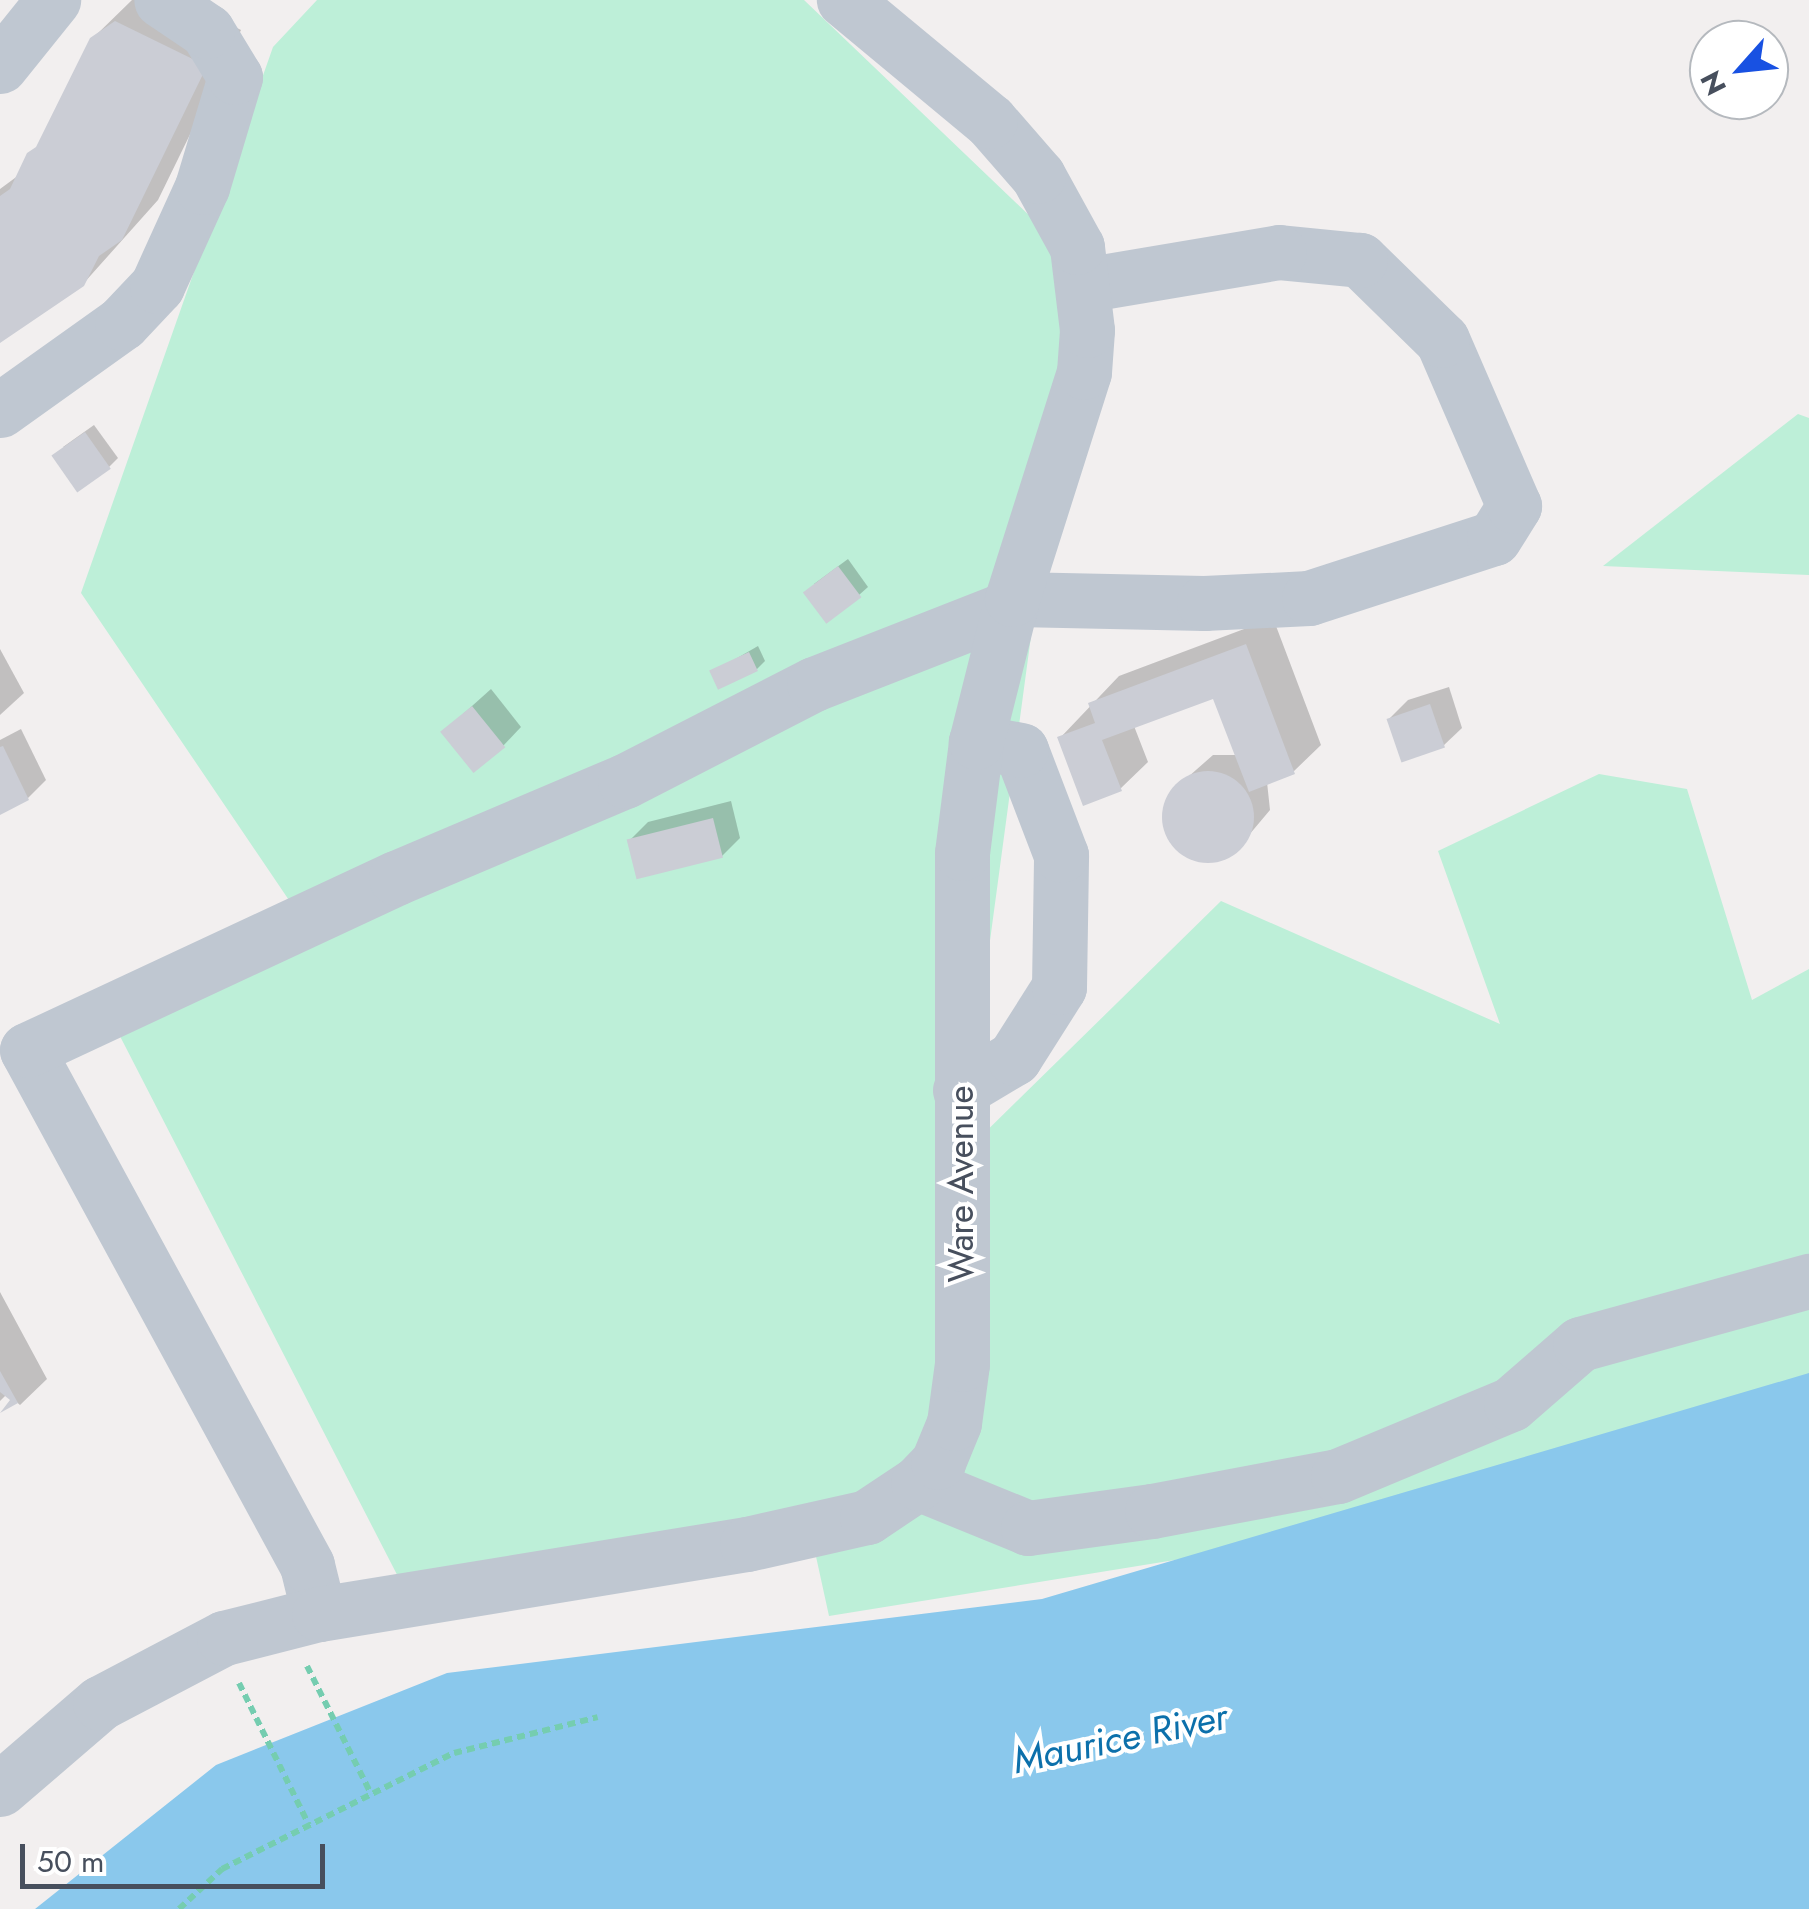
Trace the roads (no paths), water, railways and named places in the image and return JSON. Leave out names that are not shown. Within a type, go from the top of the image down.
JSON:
[{"type":"street","points":[[0,66],[53,0]]},
{"type":"street","points":[[0,410],[122,323],[158,286],[202,187],[235,77],[207,31],[161,0]]},
{"type":"street","name":"Ware Avenue","points":[[0,1788],[100,1702],[224,1638],[312,1638],[867,1517],[918,1483],[938,1462],[954,1424],[962,1364],[962,853],[976,742],[1011,603],[1084,372],[1083,285],[1077,246],[1038,176],[990,121],[844,0]]},
{"type":"street","points":[[312,1638],[307,1565],[14,1057],[396,878],[625,782],[814,684],[1011,603],[1204,603],[1309,598],[1494,538],[1514,506],[1442,340],[1360,260],[1279,252],[1083,285]]},
{"type":"street","points":[[960,1090],[1014,1058],[1059,986],[1061,856],[1021,750],[976,742]]},
{"type":"street","points":[[918,1483],[1028,1528],[1152,1511],[1338,1476],[1511,1404],[1580,1344],[1809,1281]]},
{"type":"water","name":"Maurice River","points":[[1809,1373],[1809,1909],[35,1909],[216,1765],[447,1673],[1042,1599]]}]
